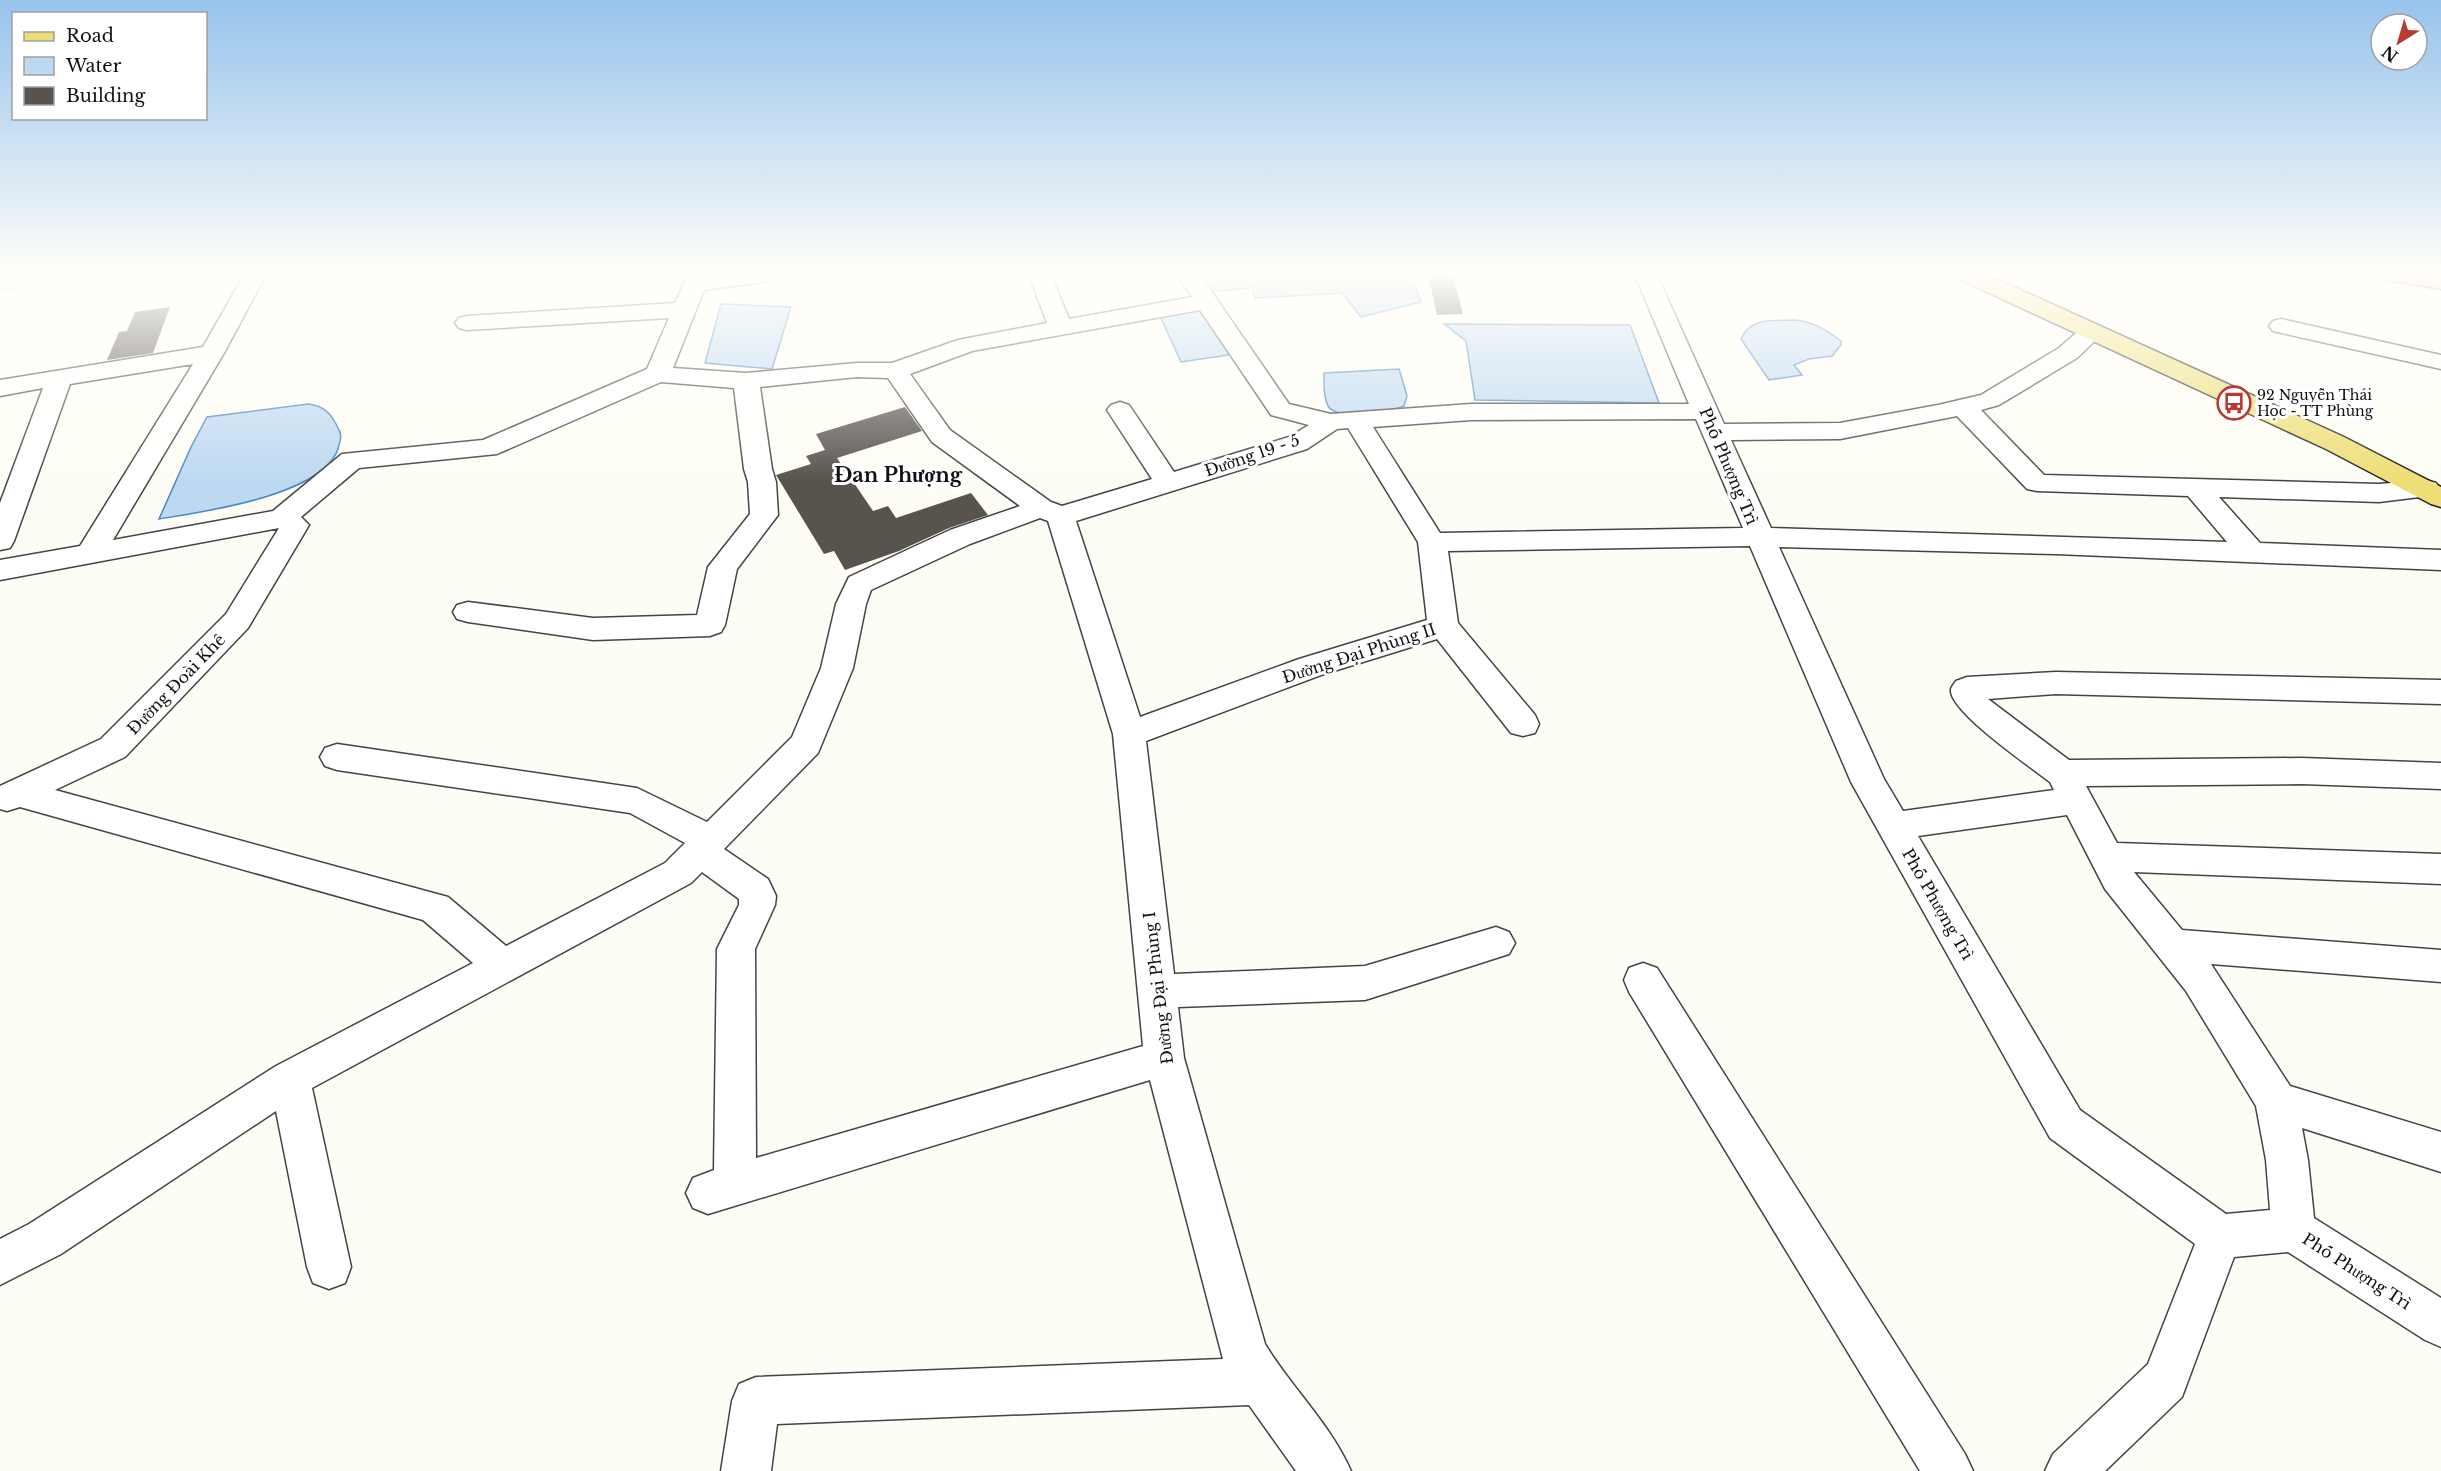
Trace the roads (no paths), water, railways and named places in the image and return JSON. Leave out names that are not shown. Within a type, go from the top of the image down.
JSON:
[{"type":"main road","points":[[2117,344],[2335,443],[2434,494]]},
{"type":"street","points":[[91,552],[217,344]]},
{"type":"street","points":[[658,374],[671,344]]},
{"type":"street","points":[[0,570],[282,518],[352,460],[488,448],[658,374],[746,381],[857,370],[895,371],[974,344]]},
{"type":"street","points":[[1234,344],[1280,410],[1343,421]]},
{"type":"street","name":"Phố Phượng Trì","points":[[1676,344],[1868,782],[2065,1124],[2220,1236],[2293,1230],[2441,1324]]},
{"type":"street","name":"Đường 19 - 5","points":[[706,845],[806,744],[837,668],[851,604],[859,584],[960,537],[1168,483],[1298,443],[1343,421],[1471,412],[1631,413],[1710,422],[1840,431],[1990,400],[2068,353],[2079,344]]},
{"type":"street","points":[[2359,344],[2441,362]]},
{"type":"street","points":[[0,388],[212,353]]},
{"type":"street","points":[[895,371],[941,436],[1050,512]]},
{"type":"street","points":[[0,541],[60,378]]},
{"type":"street","points":[[468,612],[593,628],[710,625],[723,567],[764,515],[762,482],[758,469],[746,381]]},
{"type":"street","points":[[1963,407],[2037,483],[2434,494]]},
{"type":"street","points":[[1120,410],[1168,483]]},
{"type":"street","name":"Đường Đại Phùng II","points":[[1130,734],[1310,667],[1443,626],[1432,542],[1343,421]]},
{"type":"street","points":[[2195,487],[2216,508],[2252,553]]},
{"type":"street","name":"Đường Đại Phùng I","points":[[1050,512],[1130,734],[1164,1058],[1244,1354],[1260,1381],[1326,1471]]},
{"type":"street","name":"Đường Đoài Khê","points":[[8,797],[113,748],[237,621],[295,525],[282,518]]},
{"type":"street","points":[[1432,542],[1760,537],[2441,560]]},
{"type":"street","points":[[1443,626],[1523,724]]},
{"type":"street","points":[[2293,1230],[2287,1160],[2276,1101],[2200,979],[2118,879],[2069,787],[1977,708],[1966,689],[2056,683],[2441,692]]},
{"type":"street","points":[[337,757],[637,801],[706,845],[755,890],[758,896],[757,905],[736,949],[721,1189],[1164,1058]]},
{"type":"street","points":[[1894,826],[2069,787],[2302,771],[2441,776]]},
{"type":"street","points":[[8,797],[435,908],[503,966]]},
{"type":"street","points":[[0,1263],[45,1239],[290,1079],[678,873],[706,845]]},
{"type":"street","points":[[2106,857],[2441,869]]},
{"type":"street","points":[[1157,991],[1365,984],[1496,943]]},
{"type":"street","points":[[2172,945],[2441,966]]},
{"type":"street","points":[[1643,980],[1948,1471]]},
{"type":"street","points":[[290,1079],[329,1267]]},
{"type":"street","points":[[2276,1101],[2441,1152]]},
{"type":"street","points":[[2070,1471],[2164,1380],[2220,1236]]},
{"type":"street","points":[[746,1471],[756,1401],[1260,1381]]},
{"type":"water","points":[[710,344],[780,344],[772,369],[705,363]]},
{"type":"water","points":[[1173,344],[1224,344],[1229,351],[1228,355],[1181,362]]},
{"type":"water","points":[[1466,344],[1637,344],[1659,403],[1475,400]]},
{"type":"water","points":[[1744,344],[1841,344],[1832,356],[1809,359],[1794,365],[1802,375],[1769,380]]},
{"type":"water","points":[[1399,369],[1407,396],[1404,406],[1376,413],[1352,414],[1333,411],[1326,402],[1324,373]]},
{"type":"water","points":[[308,404],[318,406],[330,414],[341,436],[330,462],[313,477],[289,489],[232,506],[159,519],[207,417]]},
{"type":"place","name":"92 Nguyễn Thái Học - TT Phùng","points":[[2234,403]]},
{"type":"district","name":"Đan Phượng","points":[[898,475]]}]
